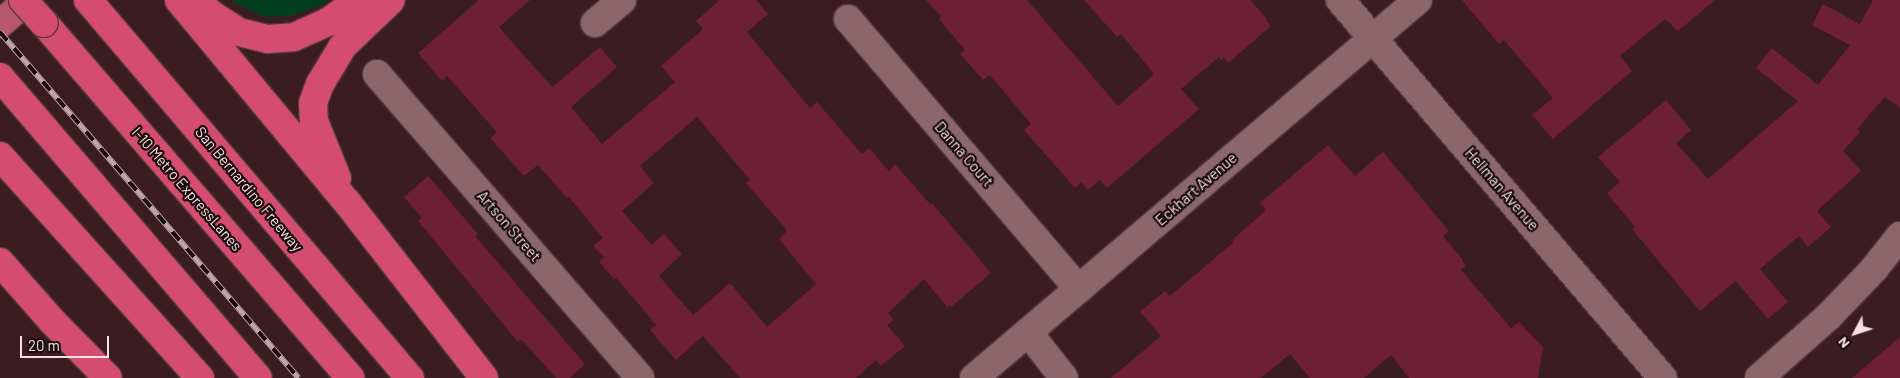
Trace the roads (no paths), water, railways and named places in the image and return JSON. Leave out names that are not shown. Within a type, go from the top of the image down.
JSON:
[{"type":"highway","name":"I-10 Metro ExpressLanes","points":[[23,0],[350,378]]},
{"type":"highway","name":"San Bernardino Freeway","points":[[88,0],[410,378]]},
{"type":"highway","points":[[179,0],[346,202],[484,378]]},
{"type":"highway","points":[[196,0],[211,14],[239,32],[268,39],[294,37],[328,22],[358,0]]},
{"type":"highway","points":[[346,202],[314,121],[313,103],[320,84],[343,46],[391,0]]},
{"type":"highway","points":[[0,77],[258,378]]},
{"type":"highway","points":[[0,156],[200,378]]},
{"type":"highway","points":[[0,262],[53,322],[108,378]]},
{"type":"main road","points":[[0,24],[28,0]]},
{"type":"street","points":[[595,23],[622,0]]},
{"type":"street","name":"Hellman Avenue","points":[[1340,0],[1663,378]]},
{"type":"street","name":"Eckhart Avenue","points":[[974,378],[1418,0]]},
{"type":"street","name":"Danna Court","points":[[848,19],[1079,289]]},
{"type":"street","name":"Artson Street","points":[[377,74],[640,378]]},
{"type":"street","points":[[1759,378],[1828,317],[1874,269],[1900,236]]},
{"type":"street","points":[[1028,332],[1064,378]]},
{"type":"railway","points":[[0,32],[299,378]]}]
